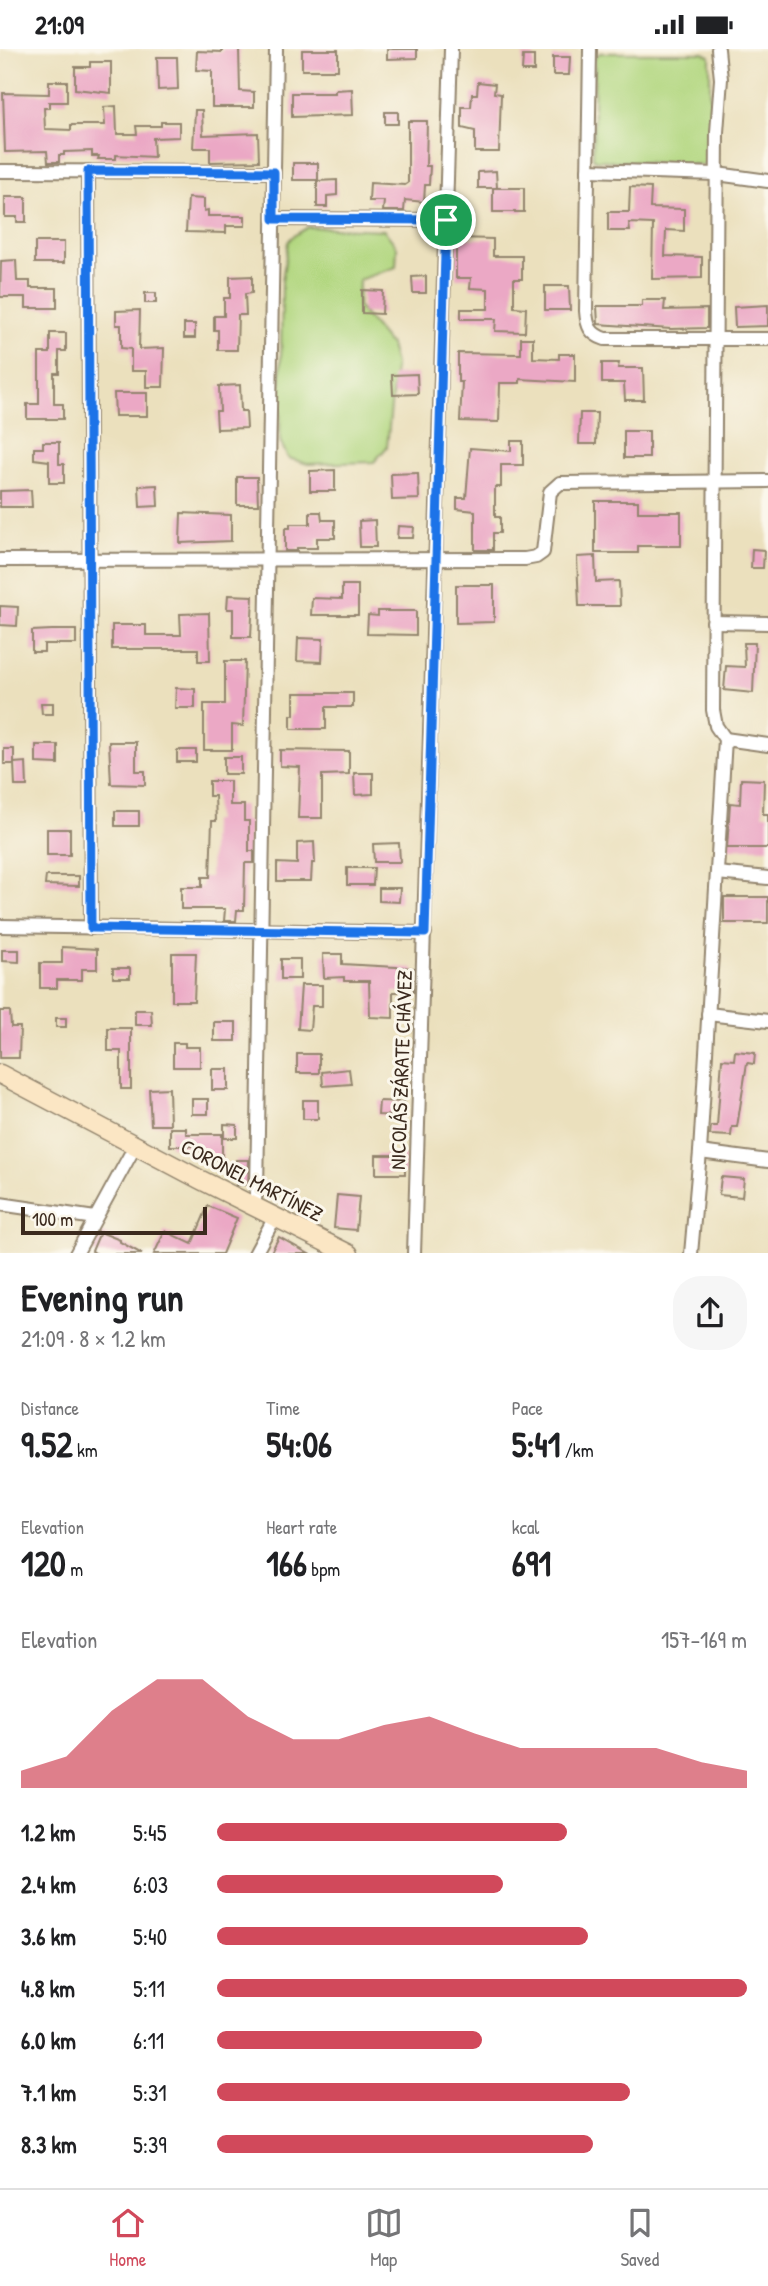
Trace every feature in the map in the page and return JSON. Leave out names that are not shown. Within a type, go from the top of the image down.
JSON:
[{"type":"main road","name":"CORONEL MARTÍNEZ","points":[[0,1074],[347,1253]]},
{"type":"street","points":[[253,1206],[257,1191],[276,49]]},
{"type":"street","name":"NICOLÁS ZÁRATE CHÁVEZ","points":[[414,1253],[451,49]]},
{"type":"street","points":[[590,49],[586,311],[591,331],[606,339],[768,339]]},
{"type":"street","points":[[691,1253],[700,1152],[725,739],[716,726],[713,710],[712,622],[717,119],[721,79],[718,49]]},
{"type":"street","points":[[588,170],[717,174],[768,181]]},
{"type":"street","points":[[0,171],[274,172]]},
{"type":"street","points":[[88,171],[91,928]]},
{"type":"street","points":[[274,219],[446,220]]},
{"type":"street","points":[[0,560],[536,557],[543,552],[545,543],[550,492],[560,483],[768,481]]},
{"type":"street","points":[[712,622],[768,623]]},
{"type":"street","points":[[725,739],[768,745]]},
{"type":"street","points":[[717,873],[768,878]]},
{"type":"street","points":[[0,926],[425,933]]},
{"type":"street","points":[[708,1014],[768,1021]]},
{"type":"street","points":[[77,1253],[135,1146]]},
{"type":"street","points":[[700,1152],[768,1161]]},
{"type":"street","points":[[0,1204],[95,1218]]},
{"type":"street","points":[[256,1253],[275,1217]]},
{"type":"green space","points":[[600,53],[704,53],[710,56],[710,157],[706,165],[593,158],[595,57]]},
{"type":"green space","points":[[308,227],[384,230],[397,247],[396,267],[359,280],[358,307],[390,345],[395,365],[387,447],[374,462],[308,464],[288,458],[280,441],[282,281],[288,242]]},
{"type":"building","points":[[222,49],[239,49],[240,91],[254,92],[254,107],[212,107],[212,71],[196,70],[197,51],[222,52]]},
{"type":"building","points":[[387,49],[417,49],[417,58],[387,59]]},
{"type":"building","points":[[302,50],[338,50],[338,70],[302,70]]},
{"type":"building","points":[[523,56],[534,56],[534,71],[522,71]]},
{"type":"building","points":[[157,57],[177,57],[178,89],[158,90]]},
{"type":"building","points":[[553,57],[570,57],[569,75],[553,75]]},
{"type":"building","points":[[90,62],[111,62],[111,93],[75,89],[75,67],[90,67]]},
{"type":"building","points":[[49,81],[67,81],[67,102],[49,102],[49,108],[44,108],[45,129],[71,130],[71,125],[105,125],[104,107],[116,106],[117,134],[137,134],[136,126],[161,126],[161,122],[179,122],[179,137],[153,138],[154,157],[116,155],[116,159],[98,159],[99,156],[92,156],[92,151],[64,152],[64,155],[59,155],[59,162],[48,162],[47,151],[5,152],[3,93],[49,94]]},
{"type":"building","points":[[478,82],[495,84],[494,93],[501,94],[499,152],[475,152],[475,131],[462,128],[462,107],[471,107],[472,94],[477,94]]},
{"type":"building","points":[[352,89],[353,115],[292,117],[292,93],[335,93],[335,90]]},
{"type":"building","points":[[195,110],[202,110],[203,135],[258,133],[259,161],[210,162],[210,148],[193,148]]},
{"type":"building","points":[[385,112],[398,112],[398,124],[385,124]]},
{"type":"building","points":[[408,121],[427,121],[426,166],[430,166],[429,185],[425,185],[424,202],[405,200],[404,211],[383,211],[384,201],[369,201],[370,183],[408,183]]},
{"type":"building","points":[[293,163],[318,163],[318,180],[293,180]]},
{"type":"building","points":[[496,171],[497,188],[478,188],[478,172]]},
{"type":"building","points":[[337,180],[337,195],[327,196],[327,207],[317,207],[317,181]]},
{"type":"building","points":[[630,187],[651,188],[650,208],[684,209],[684,231],[666,230],[665,256],[702,257],[702,278],[652,279],[653,224],[629,223],[630,231],[608,231],[608,212],[629,212]]},
{"type":"building","points":[[493,188],[524,188],[524,212],[493,212]]},
{"type":"building","points":[[5,197],[26,197],[26,222],[17,222],[17,217],[5,217]]},
{"type":"building","points":[[188,198],[204,199],[204,211],[208,210],[208,216],[245,216],[245,226],[226,226],[226,233],[186,232]]},
{"type":"building","points":[[456,238],[493,239],[493,256],[522,256],[522,279],[514,279],[514,307],[526,308],[525,332],[495,331],[496,319],[461,319],[461,309],[488,309],[488,289],[470,288],[471,278],[456,278]]},
{"type":"building","points":[[35,242],[64,242],[64,263],[35,263]]},
{"type":"building","points":[[16,260],[17,281],[30,281],[30,288],[57,288],[57,308],[26,308],[26,297],[0,297],[1,261]]},
{"type":"building","points":[[252,276],[252,293],[245,294],[246,315],[238,315],[237,350],[218,350],[218,330],[214,330],[214,316],[224,316],[224,298],[230,298],[230,277]]},
{"type":"building","points":[[426,276],[426,293],[413,293],[412,277]]},
{"type":"building","points":[[545,286],[569,286],[570,310],[545,310]]},
{"type":"building","points":[[362,290],[383,291],[382,314],[362,313]]},
{"type":"building","points":[[145,293],[156,293],[156,303],[145,303]]},
{"type":"building","points":[[642,300],[665,300],[664,310],[707,309],[707,328],[671,329],[598,324],[597,306],[642,306]]},
{"type":"building","points":[[768,305],[768,326],[735,327],[734,307]]},
{"type":"building","points":[[140,310],[139,349],[164,348],[163,387],[146,387],[146,371],[131,371],[131,349],[121,348],[121,325],[116,325],[116,311]]},
{"type":"building","points":[[184,324],[195,324],[195,338],[184,338]]},
{"type":"building","points":[[50,333],[66,333],[66,351],[59,351],[59,373],[54,373],[54,404],[63,404],[63,419],[27,419],[27,404],[39,404],[39,353],[50,353]]},
{"type":"building","points":[[521,338],[533,338],[533,358],[559,359],[559,354],[575,354],[575,382],[520,379],[520,383],[500,383],[499,422],[460,421],[462,382],[458,382],[458,353],[521,354]]},
{"type":"building","points":[[602,363],[619,363],[618,368],[643,368],[644,400],[625,400],[624,383],[602,383]]},
{"type":"building","points":[[417,374],[418,394],[393,395],[392,375]]},
{"type":"building","points":[[240,385],[241,411],[246,411],[247,428],[217,429],[216,411],[220,411],[219,386]]},
{"type":"building","points":[[114,393],[147,393],[147,416],[115,416]]},
{"type":"building","points":[[580,413],[597,413],[596,444],[579,444]]},
{"type":"building","points":[[624,431],[649,431],[649,458],[624,458]]},
{"type":"building","points":[[511,441],[523,441],[523,465],[501,465],[501,487],[495,487],[495,517],[500,517],[500,533],[493,533],[493,550],[475,550],[475,511],[457,509],[457,498],[466,498],[470,448],[511,451]]},
{"type":"building","points":[[43,442],[59,442],[59,464],[64,464],[64,483],[49,483],[49,461],[34,459],[34,448],[43,448]]},
{"type":"building","points":[[335,470],[335,491],[310,491],[310,471]]},
{"type":"building","points":[[418,473],[419,499],[392,500],[391,474]]},
{"type":"building","points":[[237,477],[257,477],[258,505],[237,505]]},
{"type":"building","points":[[157,485],[158,506],[140,507],[139,486]]},
{"type":"building","points":[[31,490],[32,507],[0,507],[0,491]]},
{"type":"building","points":[[595,501],[638,501],[638,512],[681,512],[681,546],[638,546],[638,553],[595,553]]},
{"type":"building","points":[[310,512],[321,512],[322,520],[335,520],[335,538],[317,538],[317,548],[285,551],[285,528],[290,528],[290,524],[310,524]]},
{"type":"building","points":[[181,513],[231,515],[231,541],[180,543]]},
{"type":"building","points":[[375,520],[376,547],[360,547],[359,521]]},
{"type":"building","points":[[398,526],[414,527],[413,538],[397,538]]},
{"type":"building","points":[[752,549],[764,550],[763,568],[751,568]]},
{"type":"building","points":[[595,556],[596,582],[619,581],[620,606],[579,606],[577,557]]},
{"type":"building","points":[[342,585],[358,585],[358,615],[311,615],[312,598],[342,599]]},
{"type":"building","points":[[456,585],[494,585],[494,622],[456,623]]},
{"type":"building","points":[[228,595],[253,596],[251,637],[233,637],[233,609],[227,609]]},
{"type":"building","points":[[0,606],[18,607],[17,626],[0,625]]},
{"type":"building","points":[[378,611],[416,611],[416,635],[367,634],[368,615],[378,616]]},
{"type":"building","points":[[209,613],[210,661],[198,661],[198,649],[112,649],[112,625],[146,625],[146,635],[181,635],[180,614]]},
{"type":"building","points":[[76,630],[76,644],[44,644],[44,652],[32,652],[32,631]]},
{"type":"building","points":[[298,638],[323,639],[322,662],[297,661]]},
{"type":"building","points":[[744,643],[755,643],[753,693],[724,690],[726,666],[745,667]]},
{"type":"building","points":[[225,661],[245,661],[243,726],[232,725],[232,750],[204,750],[204,704],[225,704]]},
{"type":"building","points":[[176,688],[195,689],[195,708],[175,708]]},
{"type":"building","points":[[294,693],[353,693],[353,707],[326,707],[326,729],[291,729]]},
{"type":"building","points":[[41,703],[53,703],[53,714],[42,714]]},
{"type":"building","points":[[109,742],[136,742],[136,771],[145,771],[145,785],[111,784]]},
{"type":"building","points":[[36,745],[58,745],[58,764],[36,763]]},
{"type":"building","points":[[4,749],[14,749],[14,764],[4,764]]},
{"type":"building","points":[[177,750],[196,750],[196,762],[177,762]]},
{"type":"building","points":[[280,750],[349,751],[349,774],[322,775],[322,818],[298,818],[300,767],[280,766]]},
{"type":"building","points":[[224,757],[241,757],[241,774],[224,774]]},
{"type":"building","points":[[26,762],[27,786],[15,786],[14,763]]},
{"type":"building","points":[[354,773],[373,773],[373,794],[355,795]]},
{"type":"building","points":[[741,779],[764,780],[763,814],[768,814],[768,848],[727,848],[730,803],[740,804]]},
{"type":"building","points":[[209,781],[230,781],[230,805],[244,805],[244,821],[249,821],[249,851],[254,851],[254,863],[245,863],[244,910],[237,910],[236,921],[224,921],[225,909],[181,909],[181,887],[202,887],[202,877],[210,877],[212,821],[216,821],[215,796],[209,796]]},
{"type":"building","points":[[115,811],[139,811],[139,826],[115,826]]},
{"type":"building","points":[[47,829],[70,829],[70,855],[47,855]]},
{"type":"building","points":[[314,842],[315,863],[312,863],[311,881],[277,881],[277,863],[297,864],[297,843]]},
{"type":"building","points":[[399,843],[400,862],[374,862],[373,844]]},
{"type":"building","points":[[347,868],[374,868],[373,885],[347,885]]},
{"type":"building","points":[[46,876],[79,876],[79,886],[45,885]]},
{"type":"building","points":[[379,888],[400,888],[399,902],[379,901]]},
{"type":"building","points":[[724,897],[768,897],[768,923],[724,923]]},
{"type":"building","points":[[62,947],[97,949],[97,969],[82,969],[82,980],[57,980],[57,988],[40,988],[40,963],[62,963]]},
{"type":"building","points":[[2,950],[19,950],[19,962],[2,961]]},
{"type":"building","points":[[172,953],[196,953],[194,1001],[172,1001]]},
{"type":"building","points":[[323,954],[342,954],[342,964],[414,968],[413,992],[393,992],[393,1018],[370,1017],[369,981],[344,981],[344,977],[324,978]]},
{"type":"building","points":[[281,959],[300,959],[300,979],[281,979]]},
{"type":"building","points":[[113,968],[130,968],[130,978],[113,978]]},
{"type":"building","points":[[301,985],[322,985],[322,1006],[312,1006],[310,1030],[298,1029]]},
{"type":"building","points":[[135,1010],[151,1010],[152,1025],[135,1025]]},
{"type":"building","points":[[0,1011],[10,1011],[11,1027],[20,1027],[19,1058],[0,1058]]},
{"type":"building","points":[[56,1018],[66,1018],[66,1027],[56,1027]]},
{"type":"building","points":[[214,1022],[236,1022],[236,1041],[214,1041]]},
{"type":"building","points":[[108,1028],[131,1028],[131,1089],[121,1089],[121,1051],[108,1051]]},
{"type":"building","points":[[173,1043],[185,1043],[185,1047],[200,1047],[200,1067],[173,1067]]},
{"type":"building","points":[[735,1051],[755,1053],[754,1064],[747,1063],[737,1127],[732,1127],[731,1136],[710,1135],[711,1126],[717,1126],[722,1059],[734,1060]]},
{"type":"building","points":[[297,1054],[319,1054],[319,1073],[297,1073]]},
{"type":"building","points":[[212,1069],[228,1069],[228,1090],[212,1090]]},
{"type":"building","points":[[349,1069],[351,1084],[323,1086],[322,1072]]},
{"type":"building","points":[[169,1088],[170,1125],[151,1125],[149,1089]]},
{"type":"building","points":[[192,1099],[208,1099],[208,1114],[192,1114]]},
{"type":"building","points":[[303,1100],[318,1100],[318,1119],[303,1119]]},
{"type":"building","points":[[379,1101],[404,1102],[403,1116],[378,1115]]},
{"type":"building","points":[[224,1124],[237,1125],[237,1138],[224,1138]]},
{"type":"building","points":[[170,1128],[186,1128],[186,1134],[222,1134],[222,1159],[201,1159],[201,1146],[170,1146]]},
{"type":"building","points":[[376,1155],[405,1155],[405,1174],[376,1174]]},
{"type":"building","points":[[236,1160],[249,1160],[248,1185],[236,1185]]},
{"type":"building","points":[[721,1177],[744,1179],[742,1197],[719,1195]]},
{"type":"building","points":[[337,1195],[359,1197],[356,1230],[334,1228]]},
{"type":"building","points":[[208,1206],[237,1218],[222,1253],[154,1253],[165,1231],[192,1244]]},
{"type":"building","points":[[100,1232],[120,1240],[140,1253],[95,1253],[92,1251]]},
{"type":"building","points":[[279,1237],[307,1253],[271,1253]]},
{"type":"route","points":[[88,171],[274,172],[274,219],[446,220],[425,933],[91,928],[88,171]]}]
